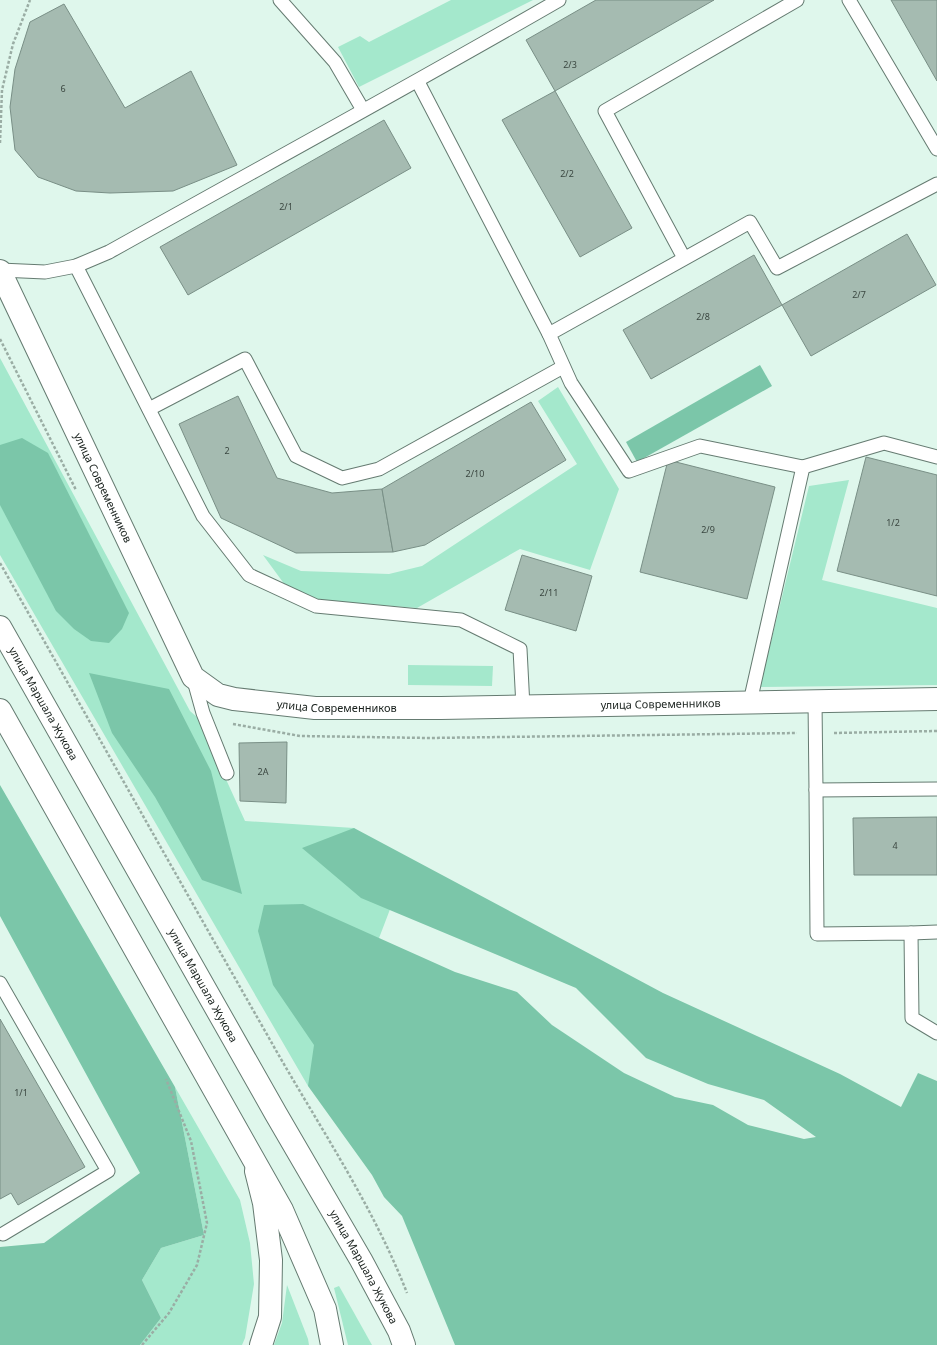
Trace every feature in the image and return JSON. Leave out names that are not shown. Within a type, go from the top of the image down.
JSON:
[{"type":"main road","name":"улица Современников","points":[[0,271],[193,677],[218,695],[257,703],[315,708],[523,707],[937,699]]},
{"type":"main road","name":"улица Маршала Жукова","points":[[0,627],[272,1107],[361,1260],[399,1331],[404,1345]]},
{"type":"main road","points":[[0,710],[282,1210],[325,1309],[332,1345]]},
{"type":"main road","points":[[251,1153],[264,1203],[271,1260],[270,1317],[262,1345]]},
{"type":"lane","points":[[280,0],[335,62],[363,110]]},
{"type":"lane","points":[[0,271],[45,272],[76,266],[109,252],[363,110],[418,82],[559,0]]},
{"type":"lane","points":[[684,258],[605,110],[797,0]]},
{"type":"lane","points":[[849,0],[937,149]]},
{"type":"lane","points":[[418,82],[549,334],[570,383],[629,471],[700,446],[804,467],[884,443],[937,457]]},
{"type":"lane","points":[[549,334],[750,222],[777,268],[937,184]]},
{"type":"lane","points":[[76,266],[203,516],[248,575],[316,606],[461,620],[520,649],[523,707]]},
{"type":"lane","points":[[149,409],[245,359],[296,456],[342,478],[379,469],[563,367]]},
{"type":"lane","points":[[750,702],[804,467]]},
{"type":"lane","points":[[193,677],[203,714],[227,773]]},
{"type":"lane","points":[[815,701],[817,934],[937,932]]},
{"type":"lane","points":[[816,790],[937,789]]},
{"type":"lane","points":[[911,933],[912,1018],[937,1033]]},
{"type":"lane","points":[[0,983],[108,1171],[3,1234]]},
{"type":"path","points":[[0,143],[2,90],[13,44],[30,0]]},
{"type":"path","points":[[0,339],[79,496]]},
{"type":"path","points":[[0,563],[303,1098],[363,1199],[396,1263],[410,1300]]},
{"type":"path","points":[[203,714],[239,726],[300,736],[429,738],[937,731]]},
{"type":"path","points":[[142,1345],[169,1313],[197,1265],[207,1223],[191,1141],[166,1079]]},
{"type":"green space","points":[[451,0],[533,0],[359,87],[338,47],[360,36],[369,42]]},
{"type":"green space","points":[[0,358],[190,711],[198,718],[245,821],[354,828],[397,891],[355,1001],[339,1076],[308,1086],[0,555]]},
{"type":"green space","points":[[760,365],[772,386],[637,462],[626,442]]},
{"type":"green space","points":[[558,387],[619,489],[590,570],[520,549],[417,608],[320,600],[285,585],[263,555],[301,571],[389,574],[422,566],[577,464],[538,401]]},
{"type":"green space","points":[[22,438],[48,453],[129,613],[122,629],[109,643],[91,641],[74,629],[56,611],[0,505],[0,445]]},
{"type":"green space","points":[[849,480],[822,580],[937,608],[937,685],[760,687],[809,486]]},
{"type":"green space","points":[[408,665],[493,666],[492,686],[408,685]]},
{"type":"green space","points":[[89,673],[169,689],[211,771],[242,894],[202,880],[155,797],[112,733]]},
{"type":"green space","points":[[0,785],[175,1087],[204,1235],[161,1248],[142,1280],[161,1318],[140,1345],[0,1345],[0,1247],[44,1243],[140,1173],[0,916]]},
{"type":"green space","points":[[354,828],[663,993],[840,1074],[901,1107],[918,1073],[937,1081],[937,1345],[455,1345],[402,1216],[384,1197],[372,1175],[308,1086],[314,1045],[273,985],[258,931],[264,905],[303,904],[455,972],[517,992],[552,1025],[624,1073],[675,1097],[713,1105],[748,1125],[804,1139],[816,1137],[764,1100],[708,1084],[646,1058],[576,988],[361,898],[302,848]]},
{"type":"green space","points":[[175,1087],[240,1200],[250,1243],[254,1284],[245,1338],[242,1345],[140,1345],[161,1318],[142,1280],[161,1248],[204,1235]]},
{"type":"green space","points":[[287,1285],[309,1345],[274,1345],[282,1323]]},
{"type":"green space","points":[[339,1286],[372,1345],[348,1345],[334,1288]]},
{"type":"building","points":[[596,0],[714,0],[555,91],[526,40]]},
{"type":"building","points":[[891,0],[937,0],[937,81]]},
{"type":"building","points":[[64,4],[125,108],[191,71],[237,165],[173,191],[110,193],[76,191],[38,177],[15,150],[10,107],[15,69],[30,22]]},
{"type":"building","points":[[555,91],[632,228],[580,257],[502,120]]},
{"type":"building","points":[[384,120],[411,168],[188,295],[160,247]]},
{"type":"building","points":[[907,234],[936,285],[811,356],[782,305]]},
{"type":"building","points":[[754,255],[782,305],[651,379],[623,330]]},
{"type":"building","points":[[238,396],[277,478],[332,493],[382,489],[393,552],[296,553],[221,518],[179,424]]},
{"type":"building","points":[[531,402],[566,460],[425,545],[393,552],[382,489]]},
{"type":"building","points":[[866,457],[937,475],[937,596],[837,571]]},
{"type":"building","points":[[668,460],[775,487],[747,599],[640,572]]},
{"type":"building","points":[[522,555],[592,576],[576,631],[505,610]]},
{"type":"building","points":[[287,742],[286,803],[240,801],[239,743]]},
{"type":"building","points":[[937,817],[937,875],[854,875],[853,818]]},
{"type":"building","points":[[0,1019],[85,1167],[18,1205],[11,1193],[0,1199]]}]
